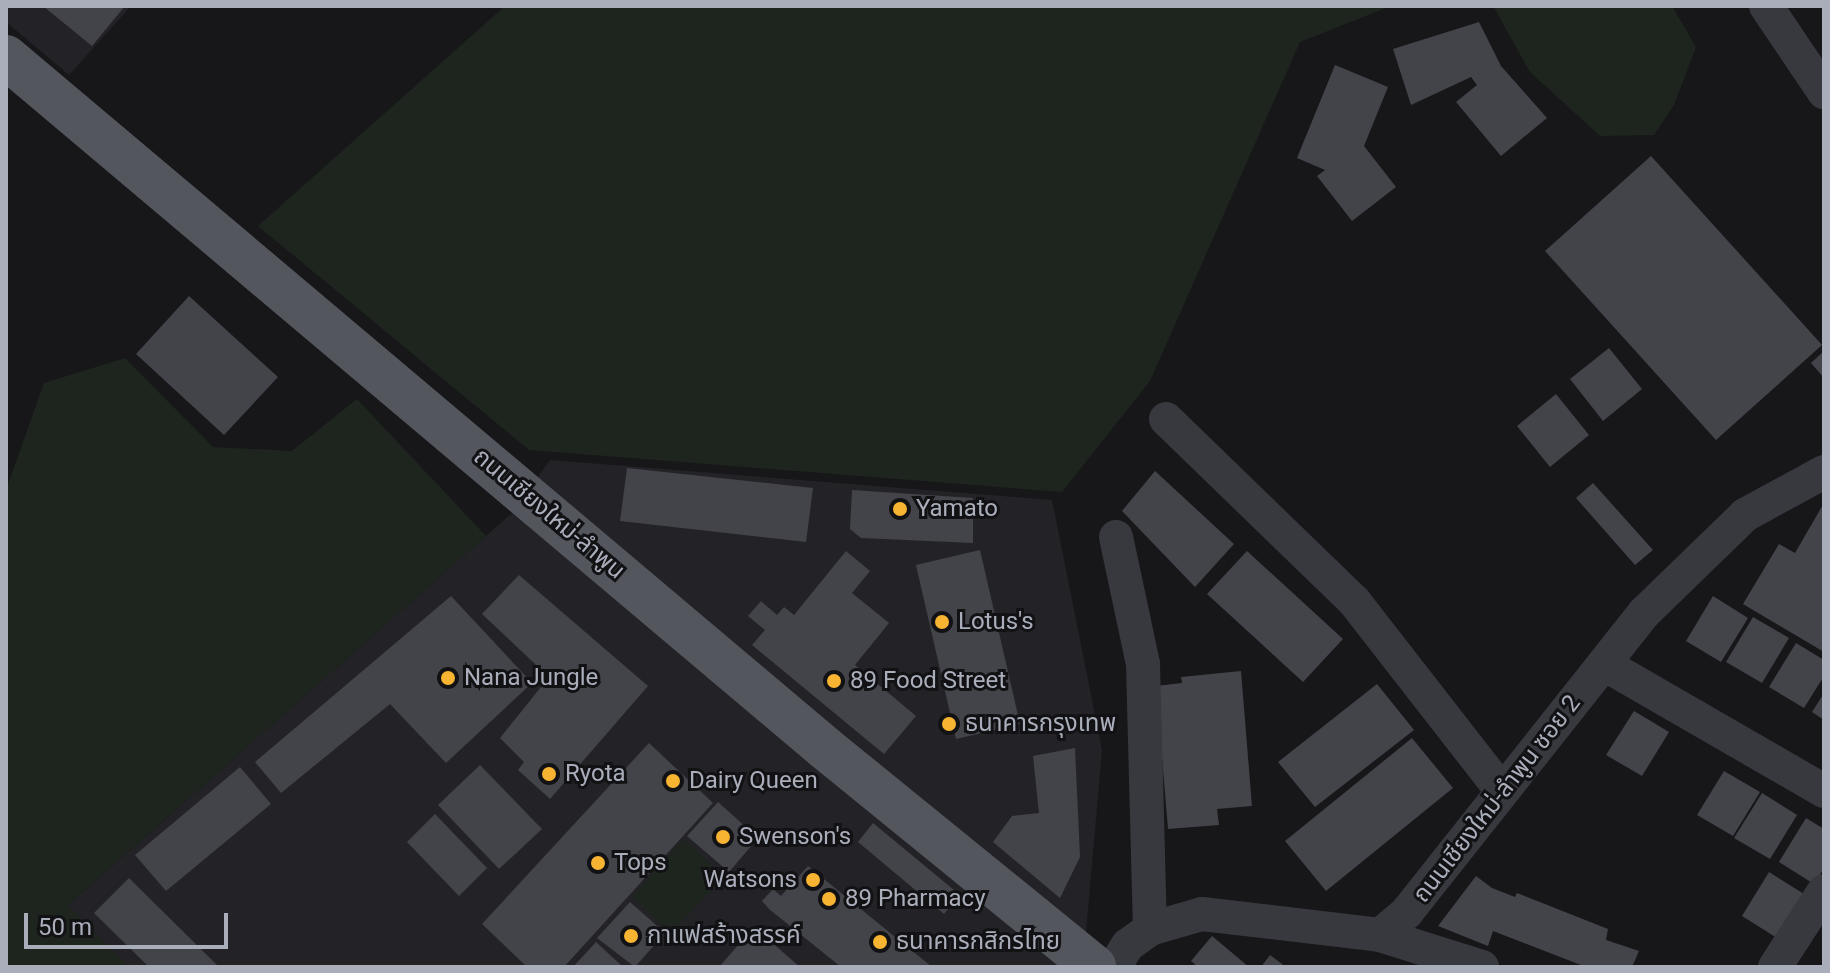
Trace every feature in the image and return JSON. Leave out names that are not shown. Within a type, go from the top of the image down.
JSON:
[{"type":"main road","name":"ถนนเชียงใหม่-ลำพูน","points":[[6,57],[825,748],[1094,967]]},
{"type":"street","points":[[1766,6],[1824,92]]},
{"type":"street","points":[[1166,419],[1354,601],[1502,791]]},
{"type":"street","name":"ถนนเชียงใหม่-ลำพูน ซอย 2","points":[[1380,935],[1407,912],[1644,613],[1745,515],[1824,472]]},
{"type":"street","points":[[1116,537],[1143,664],[1150,929]]},
{"type":"street","points":[[1604,664],[1824,791]]},
{"type":"street","points":[[1775,967],[1824,891]]},
{"type":"street","points":[[1114,967],[1128,945],[1150,929],[1202,914],[1232,914],[1380,935],[1482,967]]},
{"type":"shaded area","points":[[6,6],[131,6],[69,75],[6,22]]},
{"type":"shaded area","points":[[505,6],[1391,6],[1300,42],[1150,381],[1062,492],[529,450],[258,226]]},
{"type":"shaded area","points":[[1493,6],[1672,6],[1696,47],[1674,105],[1654,135],[1600,136],[1530,72]]},
{"type":"shaded area","points":[[125,358],[213,447],[292,451],[357,399],[486,536],[68,905],[130,967],[6,967],[6,490],[44,383]]},
{"type":"shaded area","points":[[550,460],[1052,500],[1102,750],[1083,967],[130,967],[67,906],[512,513]]},
{"type":"shaded area","points":[[683,839],[725,877],[671,933],[632,897]]},
{"type":"building","points":[[43,6],[125,6],[92,46]]},
{"type":"building","points":[[1479,22],[1501,66],[1547,118],[1501,156],[1456,102],[1477,85],[1471,77],[1411,105],[1393,49]]},
{"type":"building","points":[[1335,65],[1388,87],[1364,146],[1396,187],[1352,221],[1317,176],[1325,170],[1297,158]]},
{"type":"building","points":[[1651,156],[1822,345],[1716,440],[1545,251]]},
{"type":"building","points":[[189,296],[278,377],[224,435],[136,354]]},
{"type":"building","points":[[1609,348],[1642,389],[1603,421],[1570,379]]},
{"type":"building","points":[[1824,351],[1824,378],[1811,363]]},
{"type":"building","points":[[1556,394],[1589,435],[1550,467],[1517,426]]},
{"type":"building","points":[[627,468],[813,488],[806,542],[620,521]]},
{"type":"building","points":[[1155,471],[1234,544],[1195,587],[1122,511]]},
{"type":"building","points":[[1593,483],[1653,550],[1635,565],[1576,498]]},
{"type":"building","points":[[852,490],[973,498],[973,543],[861,538],[850,529]]},
{"type":"building","points":[[1824,503],[1824,652],[1743,604],[1779,544],[1795,553]]},
{"type":"building","points":[[980,550],[1020,724],[956,739],[916,565]]},
{"type":"building","name":"89 Food Street","points":[[846,551],[870,571],[852,593],[889,623],[855,665],[916,716],[884,754],[752,645],[765,630],[748,616],[761,601],[777,615],[784,607],[794,615]]},
{"type":"building","points":[[1247,551],[1343,639],[1303,682],[1207,594]]},
{"type":"building","points":[[519,575],[648,686],[550,799],[518,770],[524,762],[500,738],[549,677],[482,614]]},
{"type":"building","name":"Nana Jungle","points":[[451,596],[532,683],[446,763],[390,704],[281,793],[255,762]]},
{"type":"building","points":[[1713,596],[1748,618],[1721,662],[1686,641]]},
{"type":"building","points":[[1753,617],[1789,638],[1762,683],[1726,662]]},
{"type":"building","points":[[1796,643],[1824,660],[1824,676],[1804,708],[1769,687]]},
{"type":"building","points":[[1241,671],[1252,806],[1217,809],[1219,825],[1168,829],[1156,686],[1182,683],[1181,677]]},
{"type":"building","points":[[1377,684],[1414,730],[1315,807],[1278,762]]},
{"type":"building","points":[[1824,693],[1824,720],[1812,712]]},
{"type":"building","points":[[1634,711],[1669,732],[1642,776],[1606,755]]},
{"type":"building","points":[[1412,738],[1453,788],[1326,891],[1285,841]]},
{"type":"building","name":"Tops","points":[[649,743],[713,803],[564,967],[527,967],[482,924]]},
{"type":"building","points":[[1075,748],[1080,857],[1060,898],[993,842],[1012,816],[1039,813],[1033,756]]},
{"type":"building","points":[[480,765],[542,829],[499,869],[438,805]]},
{"type":"building","points":[[240,767],[271,804],[166,891],[135,855]]},
{"type":"building","points":[[1724,771],[1760,792],[1733,836],[1697,815]]},
{"type":"building","points":[[1762,793],[1797,815],[1770,859],[1734,838]]},
{"type":"building","name":"Swenson's","points":[[718,802],[758,838],[729,872],[687,836]]},
{"type":"building","points":[[435,814],[487,868],[459,896],[407,842]]},
{"type":"building","points":[[1806,818],[1824,829],[1824,868],[1814,884],[1779,862]]},
{"type":"building","points":[[873,823],[960,895],[944,914],[858,842]]},
{"type":"building","points":[[808,866],[932,967],[841,967],[769,909],[762,901],[773,889],[781,896]]},
{"type":"building","points":[[1769,872],[1804,894],[1777,938],[1742,916]]},
{"type":"building","points":[[1476,876],[1492,888],[1515,897],[1517,893],[1608,929],[1606,940],[1639,951],[1632,967],[1586,967],[1493,931],[1488,946],[1438,926]]},
{"type":"building","points":[[129,878],[219,967],[149,967],[94,913]]},
{"type":"building","name":"กาแฟสร้างสรรค์","points":[[630,902],[665,933],[635,967],[597,938]]},
{"type":"building","points":[[754,927],[800,967],[719,967]]},
{"type":"building","points":[[1212,936],[1249,967],[1198,967],[1191,961]]},
{"type":"building","points":[[596,942],[623,967],[573,967]]},
{"type":"building","points":[[1270,955],[1286,967],[1261,967]]},
{"type":"place","name":"Yamato","points":[[900,509]]},
{"type":"place","name":"Lotus's","points":[[942,622]]},
{"type":"place","name":"Nana Jungle","points":[[448,678]]},
{"type":"place","name":"89 Food Street","points":[[834,681]]},
{"type":"place","name":"ธนาคารกรุงเทพ","points":[[949,724]]},
{"type":"place","name":"Ryota","points":[[549,774]]},
{"type":"place","name":"Dairy Queen","points":[[673,781]]},
{"type":"place","name":"Swenson's","points":[[723,837]]},
{"type":"place","name":"Tops","points":[[598,863]]},
{"type":"place","name":"Watsons","points":[[813,880]]},
{"type":"place","name":"89 Pharmacy","points":[[829,899]]},
{"type":"place","name":"กาแฟสร้างสรรค์","points":[[631,936]]},
{"type":"place","name":"ธนาคารกสิกรไทย","points":[[880,942]]}]
